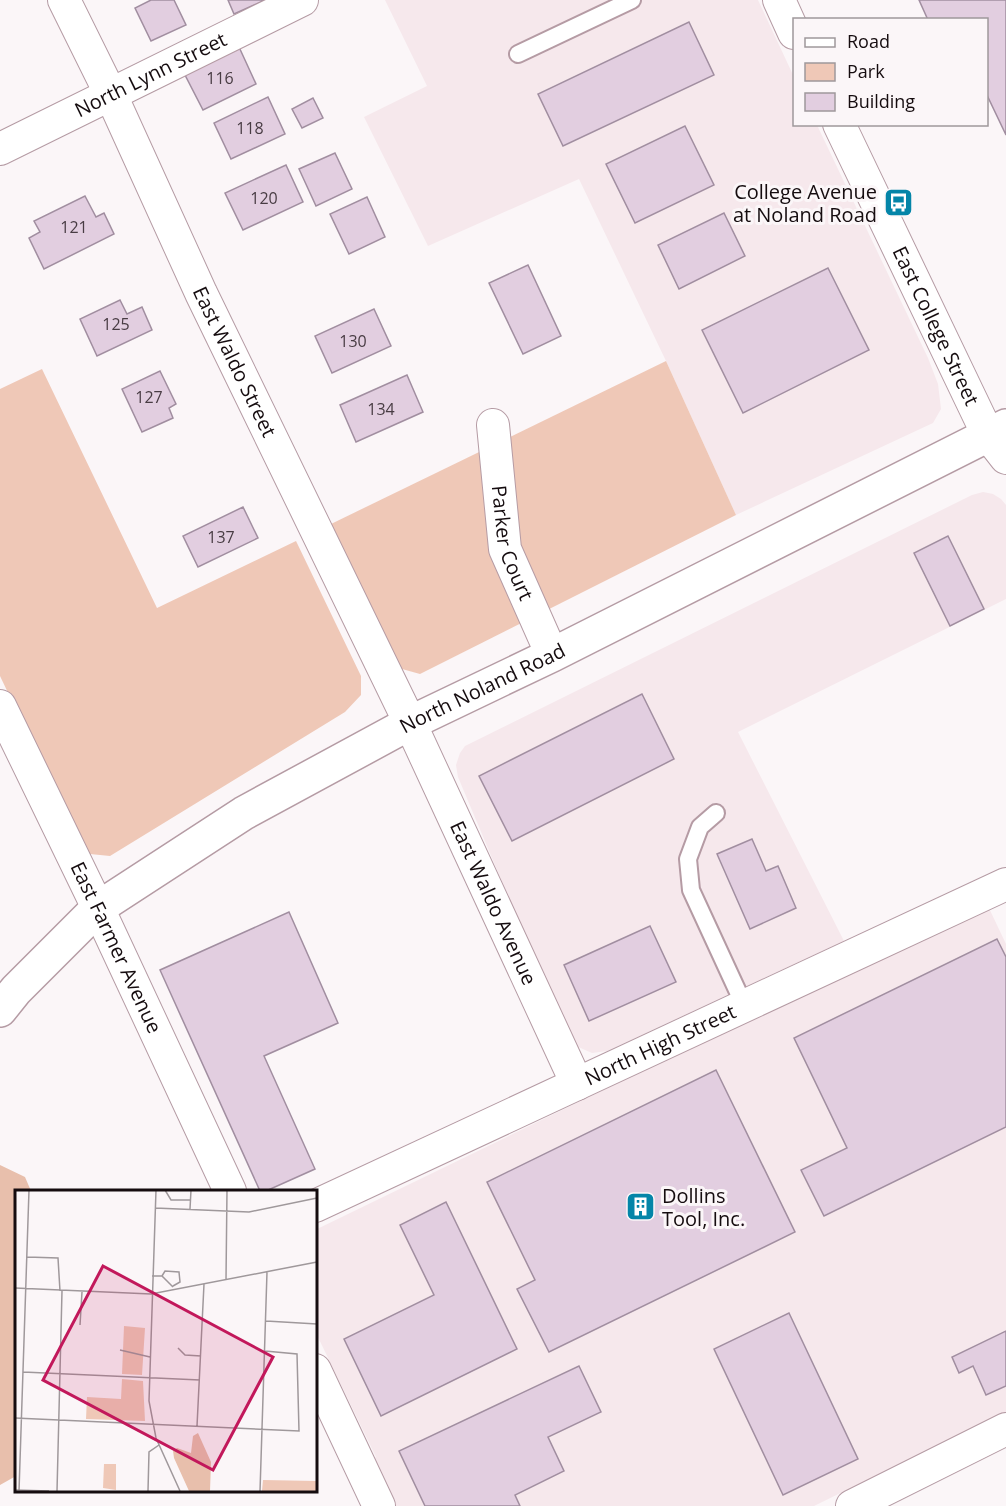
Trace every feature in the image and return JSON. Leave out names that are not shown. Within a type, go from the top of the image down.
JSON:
[{"type":"main road","name":"North Noland Road","points":[[0,1010],[16,990],[98,908],[244,813],[410,723],[1000,440]]},
{"type":"street","name":"East Waldo Street","points":[[64,0],[111,95],[201,293],[410,723]]},
{"type":"street","name":"North Lynn Street","points":[[0,149],[302,0]]},
{"type":"street","points":[[779,0],[793,29]]},
{"type":"street","name":"East College Street","points":[[840,126],[1000,440]]},
{"type":"street","name":"Parker Court","points":[[493,425],[506,549],[552,655]]},
{"type":"street","name":"East Farmer Avenue","points":[[0,706],[98,908],[230,1190]]},
{"type":"street","name":"East Waldo Avenue","points":[[410,723],[577,1084]]},
{"type":"street","name":"North High Street","points":[[316,1206],[1006,884]]},
{"type":"street","points":[[316,1372],[379,1506]]},
{"type":"street","points":[[852,1506],[1006,1429]]},
{"type":"lane","points":[[518,54],[632,0]]},
{"type":"lane","points":[[716,813],[700,827],[688,859],[691,890],[744,1005]]},
{"type":"shaded area","points":[[385,0],[758,0],[793,75],[793,126],[817,126],[928,358],[938,384],[941,409],[933,423],[736,515],[579,179],[428,246],[364,117],[427,86]]},
{"type":"shaded area","points":[[983,492],[993,494],[1006,505],[1006,599],[738,732],[844,941],[607,1051],[592,1053],[576,1046],[567,1037],[458,777],[456,765],[465,746],[972,495]]},
{"type":"shaded area","points":[[987,904],[1006,944],[1006,1412],[814,1506],[389,1506],[369,1462],[376,1457],[316,1333],[316,1230]]},
{"type":"shaded area","points":[[0,1165],[25,1177],[31,1190],[15,1190],[15,1477],[0,1485]]},
{"type":"green space","points":[[666,361],[736,515],[420,674],[402,669],[331,524]]},
{"type":"green space","points":[[42,369],[157,608],[296,541],[361,676],[361,695],[345,712],[110,856],[90,854],[76,835],[0,676],[0,389]]},
{"type":"building","points":[[151,0],[174,0],[186,25],[151,41],[135,8]]},
{"type":"building","points":[[228,0],[265,0],[234,14]]},
{"type":"building","points":[[919,0],[1006,0],[1006,135],[988,97],[988,18],[927,18]]},
{"type":"building","points":[[689,22],[714,75],[563,146],[538,94]]},
{"type":"building","points":[[239,47],[256,84],[203,110],[184,73]]},
{"type":"building","points":[[268,97],[285,134],[231,159],[214,123]]},
{"type":"building","points":[[313,98],[323,118],[302,128],[292,109]]},
{"type":"building","points":[[685,126],[714,185],[635,223],[606,164]]},
{"type":"building","points":[[335,153],[352,189],[316,206],[299,169]]},
{"type":"building","points":[[286,165],[303,202],[243,230],[225,193]]},
{"type":"building","points":[[85,196],[96,217],[104,213],[114,234],[44,269],[29,238],[40,232],[34,221]]},
{"type":"building","points":[[367,197],[385,237],[349,254],[330,214]]},
{"type":"building","points":[[724,213],[745,256],[679,289],[658,245]]},
{"type":"building","points":[[528,265],[561,336],[523,354],[489,283]]},
{"type":"building","points":[[828,268],[869,350],[743,413],[702,330]]},
{"type":"building","points":[[120,300],[127,314],[142,307],[152,330],[97,356],[80,319]]},
{"type":"building","points":[[374,309],[391,346],[332,373],[315,336]]},
{"type":"building","points":[[160,371],[176,404],[169,408],[173,418],[142,432],[122,389]]},
{"type":"building","points":[[407,375],[423,412],[356,442],[340,405]]},
{"type":"building","points":[[243,507],[258,538],[198,567],[183,536]]},
{"type":"building","points":[[948,536],[984,609],[950,626],[914,553]]},
{"type":"building","points":[[642,694],[674,759],[512,841],[479,776]]},
{"type":"building","points":[[752,839],[766,871],[778,866],[796,908],[750,929],[717,854]]},
{"type":"building","points":[[289,912],[338,1023],[264,1056],[315,1169],[268,1190],[260,1190],[160,970]]},
{"type":"building","points":[[650,926],[676,982],[589,1021],[564,965]]},
{"type":"building","points":[[997,939],[1006,957],[1006,1127],[824,1216],[801,1170],[847,1148],[794,1038]]},
{"type":"building","name":"Dollins Tool, Inc.","points":[[716,1070],[795,1232],[549,1352],[517,1289],[535,1280],[487,1182]]},
{"type":"building","points":[[446,1202],[517,1349],[381,1416],[344,1339],[434,1295],[400,1225]]},
{"type":"building","points":[[789,1313],[858,1459],[783,1495],[714,1349]]},
{"type":"building","points":[[1006,1331],[1006,1386],[986,1395],[973,1366],[959,1373],[952,1357]]},
{"type":"building","points":[[579,1366],[601,1412],[548,1437],[564,1471],[515,1495],[520,1506],[425,1506],[399,1451]]},
{"type":"place","name":"College Avenue at Noland Road","points":[[898,203]]},
{"type":"place","name":"Dollins Tool, Inc.","points":[[641,1207]]}]
